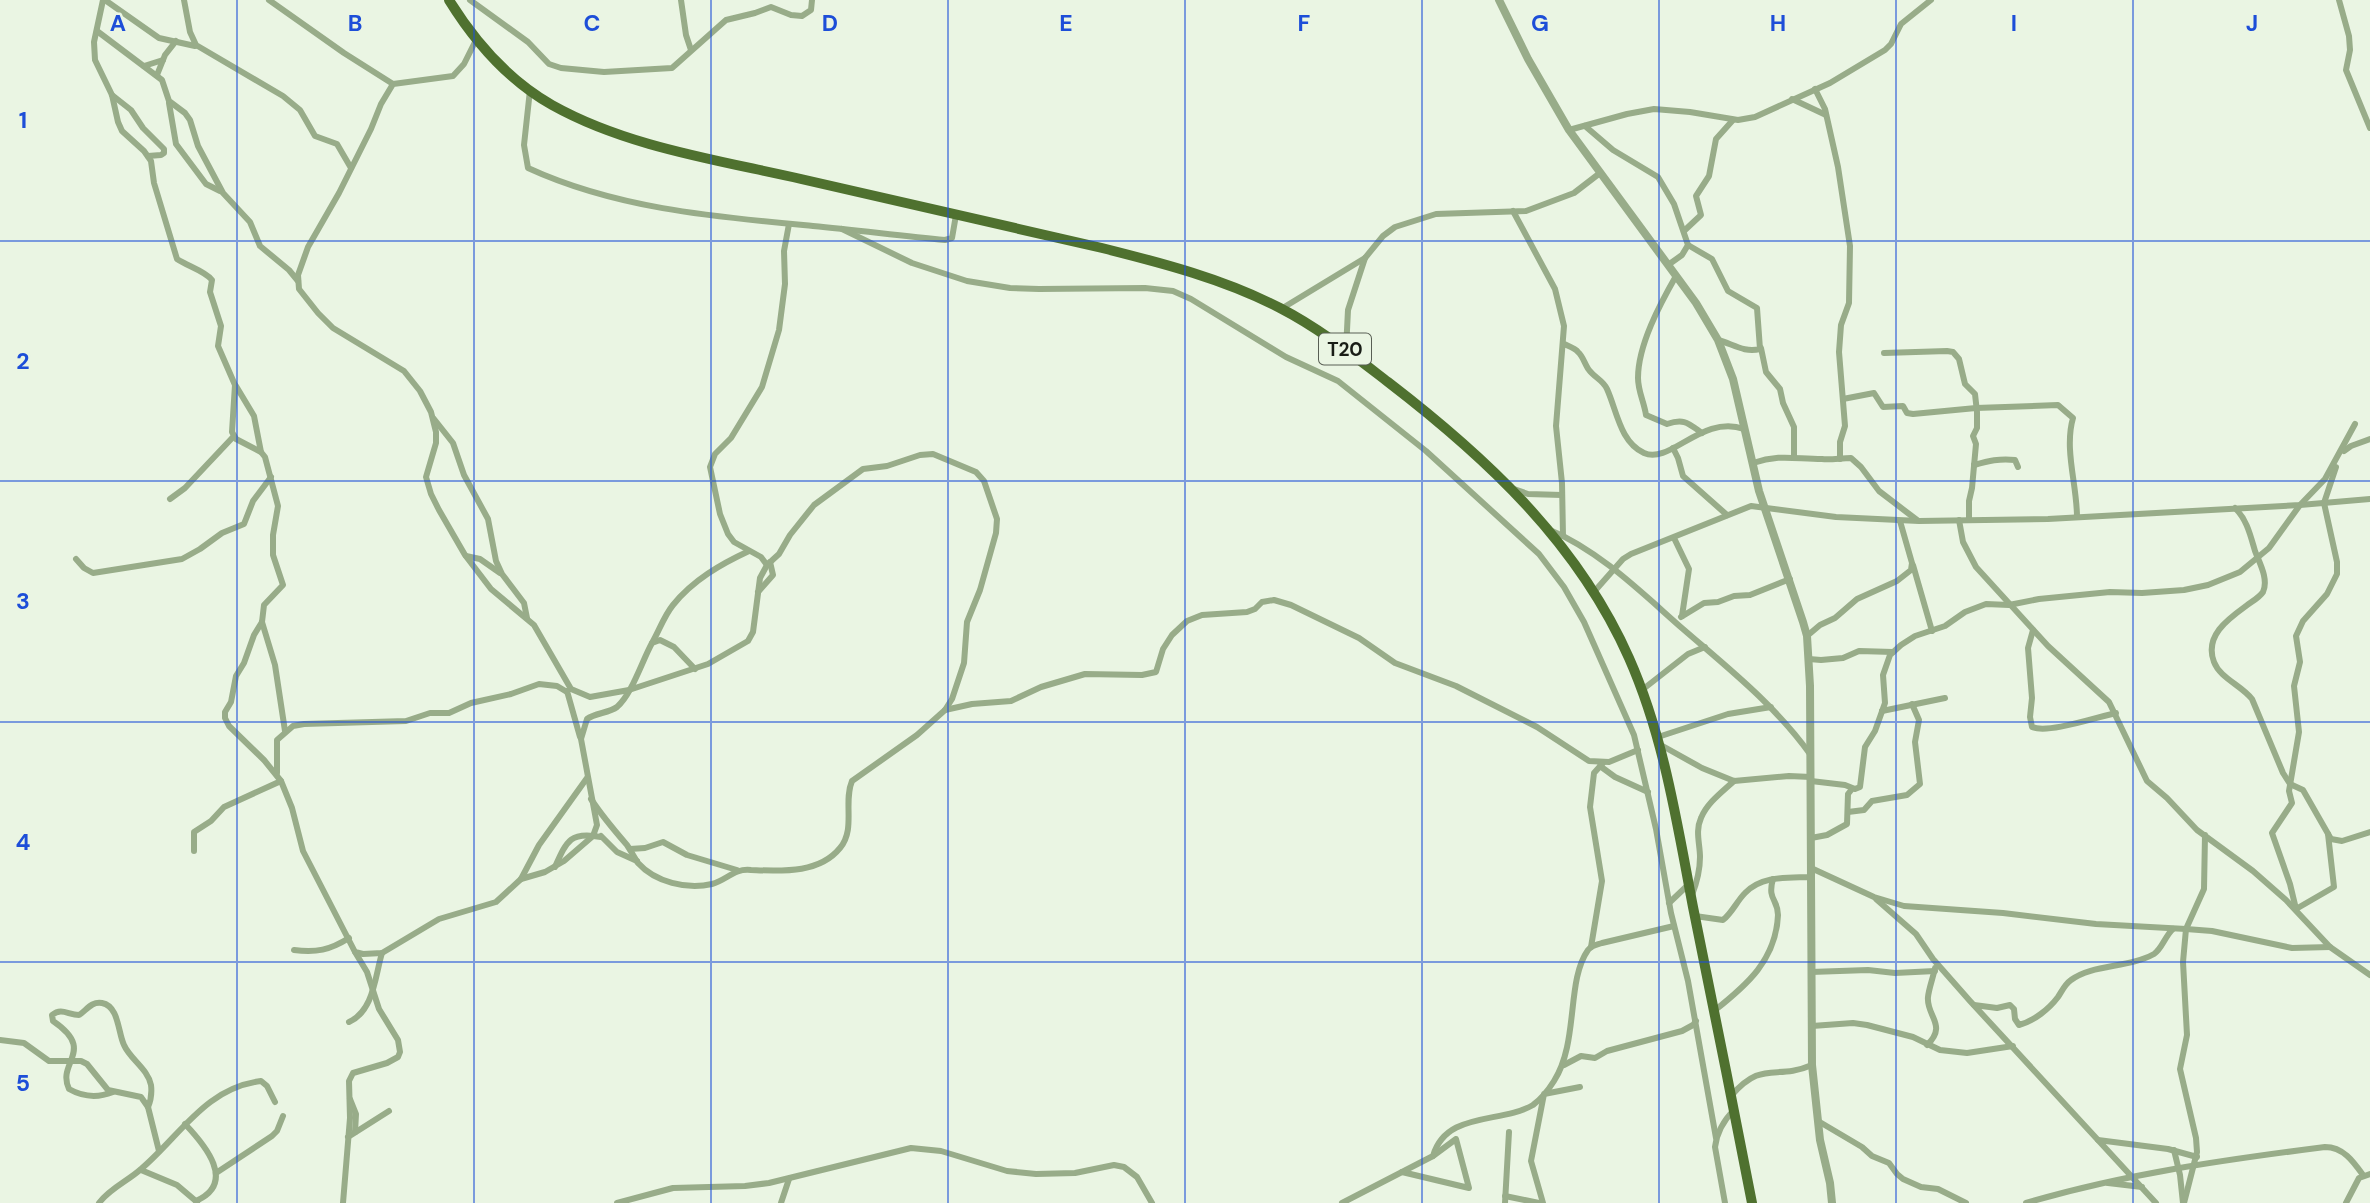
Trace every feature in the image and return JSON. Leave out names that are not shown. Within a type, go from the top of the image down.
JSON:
[{"type":"main road","name":"T20","points":[[449,0],[476,40],[513,78],[551,104],[617,133],[692,154],[1150,260],[1228,285],[1281,309],[1346,350],[1460,439],[1514,489],[1550,530],[1611,620],[1642,690],[1658,741],[1689,884],[1752,1203]]},
{"type":"street","points":[[285,732],[272,654],[262,622],[264,605],[283,582],[273,555],[278,506],[271,477],[261,452],[254,416],[235,386],[218,346],[221,326],[210,292],[212,280],[208,275],[177,259],[148,156],[122,131],[111,95],[95,60],[97,31],[104,0],[159,38],[199,47],[283,96],[300,110],[312,133],[337,144],[351,168]]},
{"type":"street","points":[[184,0],[192,39],[199,47]]},
{"type":"street","points":[[270,0],[393,84],[453,76],[464,64],[476,40]]},
{"type":"street","points":[[470,0],[528,42],[549,64],[561,68],[604,72],[664,69],[676,65],[726,20],[771,7],[791,15],[802,16],[811,10],[812,0]]},
{"type":"street","points":[[484,10],[488,0]]},
{"type":"street","points":[[681,0],[691,50]]},
{"type":"street","points":[[1499,0],[1528,59],[1569,130],[1676,275],[1718,340],[1732,379],[1764,508],[1807,636],[1811,755],[1812,1065],[1832,1203]]},
{"type":"street","points":[[1569,130],[1654,109],[1733,120],[1755,117],[1847,73],[1885,50],[1901,24],[1930,0]]},
{"type":"street","points":[[2339,0],[2349,36],[2350,50],[2346,70],[2370,128]]},
{"type":"street","points":[[97,31],[157,75],[165,86],[176,144],[206,184],[223,192]]},
{"type":"street","points":[[157,75],[176,41]]},
{"type":"street","points":[[144,66],[163,60]]},
{"type":"street","points":[[393,84],[381,104],[372,129],[308,247],[298,275],[299,282],[303,296],[333,328],[404,371],[420,391],[433,417],[453,443],[464,475],[488,519],[496,561],[502,574],[524,603],[527,618]]},
{"type":"street","points":[[1815,89],[1826,115],[1844,198],[1850,246],[1849,303],[1843,317],[1839,352],[1845,426],[1839,442],[1840,459]]},
{"type":"street","points":[[530,90],[524,145],[528,168],[560,182],[635,203],[711,216],[945,240],[952,238],[956,215]]},
{"type":"street","points":[[111,95],[131,110],[143,128],[164,149],[161,155],[148,156]]},
{"type":"street","points":[[1792,99],[1826,115]]},
{"type":"street","points":[[169,101],[190,120],[198,146],[223,192],[250,222],[260,246],[299,282]]},
{"type":"street","points":[[1685,230],[1701,215],[1696,196],[1709,177],[1716,139],[1733,120]]},
{"type":"street","points":[[1585,126],[1612,150],[1657,177],[1674,204],[1688,245],[1682,256],[1668,265]]},
{"type":"street","points":[[1281,309],[1365,258],[1383,236],[1395,227],[1436,214],[1526,211],[1558,200],[1585,186],[1600,173]]},
{"type":"street","points":[[1513,211],[1555,289],[1564,327],[1556,426],[1563,536]]},
{"type":"street","points":[[569,701],[629,691],[695,669],[752,637],[758,592],[773,575],[769,564],[734,542],[725,528],[710,467],[715,454],[730,438],[762,387],[779,330],[785,284],[784,251],[789,225]]},
{"type":"street","points":[[842,229],[912,263],[978,283],[1020,288],[1123,287],[1173,291],[1204,306],[1286,357],[1338,381],[1426,451],[1524,538],[1553,571],[1577,609],[1627,717],[1638,750],[1696,1020],[1725,1203]]},
{"type":"street","points":[[1688,245],[1712,260],[1728,291],[1757,308],[1766,372],[1780,389],[1794,427],[1794,457]]},
{"type":"street","points":[[1346,350],[1348,310],[1365,258]]},
{"type":"street","points":[[1676,275],[1651,326],[1639,364],[1639,394],[1646,415],[1667,424],[1678,420],[1685,421],[1702,433]]},
{"type":"street","points":[[1718,340],[1737,348],[1755,351],[1761,348]]},
{"type":"street","points":[[1564,344],[1578,351],[1591,373],[1603,382],[1631,444],[1650,455],[1664,454],[1702,433],[1726,424],[1744,429]]},
{"type":"street","points":[[1884,353],[1952,352],[1959,359],[1965,384],[1975,394],[1978,419],[1973,436],[1976,444],[1969,519]]},
{"type":"street","points":[[235,386],[231,421],[234,436],[261,452]]},
{"type":"street","points":[[1843,399],[1874,393],[1883,407],[1903,406],[1908,414],[2055,404],[2073,418],[2070,448],[2077,495],[2077,517]]},
{"type":"street","points":[[433,417],[436,443],[427,472],[428,488],[465,555],[491,589],[527,618],[554,657],[565,682],[581,739],[591,799],[601,837],[617,852],[637,861]]},
{"type":"street","points":[[1658,741],[1702,768],[1734,781],[1789,776],[1845,785],[1852,789],[1860,788],[1865,747],[1875,731],[1885,703],[1883,675],[1893,652],[1908,639],[1932,631],[1975,607],[1993,603],[2009,605],[2094,594],[2158,593],[2198,588],[2240,572],[2258,559],[2300,505],[2325,479],[2355,424]]},
{"type":"street","points":[[170,499],[185,488],[234,436]]},
{"type":"street","points":[[2296,909],[2272,833],[2292,803],[2290,784],[2299,732],[2294,686],[2300,667],[2296,636],[2303,621],[2327,594],[2337,574],[2337,562],[2324,503],[2340,454],[2351,446],[2370,439]]},
{"type":"street","points":[[1672,448],[1683,476],[1727,515]]},
{"type":"street","points":[[630,849],[645,848],[663,842],[680,852],[737,870],[785,871],[811,867],[835,853],[842,846],[848,830],[849,789],[852,781],[901,748],[945,710],[958,682],[967,642],[967,622],[982,583],[996,533],[997,519],[988,489],[976,472],[933,454],[920,455],[887,466],[863,469],[814,505],[769,564]]},
{"type":"street","points":[[1753,463],[1770,457],[1853,460],[1879,491],[1919,521]]},
{"type":"street","points":[[1974,465],[2008,459],[2015,460],[2018,467]]},
{"type":"street","points":[[76,559],[93,573],[175,560],[190,555],[222,533],[244,523],[253,501],[271,477]]},
{"type":"street","points":[[1514,489],[1528,494],[1562,495]]},
{"type":"street","points":[[1593,593],[1623,559],[1631,554],[1751,506],[1836,517],[1919,521],[2077,517],[2370,499]]},
{"type":"street","points":[[2235,508],[2245,518],[2262,567],[2263,592],[2220,628],[2211,642],[2217,669],[2245,690],[2252,699],[2278,764],[2290,784],[2303,790],[2328,834],[2337,841],[2357,838],[2370,832]]},
{"type":"street","points":[[1959,520],[1963,542],[1971,560],[2033,630],[2109,702],[2147,781],[2205,835],[2296,909],[2330,947],[2370,975]]},
{"type":"street","points":[[1900,521],[1932,631]]},
{"type":"street","points":[[1550,530],[1614,569],[1678,620],[1771,707],[1811,755]]},
{"type":"street","points":[[1674,538],[1689,569],[1685,609],[1678,620]]},
{"type":"street","points":[[581,739],[587,719],[616,708],[629,691],[671,607],[712,570],[748,551]]},
{"type":"street","points":[[465,555],[480,559],[502,574]]},
{"type":"street","points":[[1807,636],[1820,625],[1835,618],[1857,599],[1897,581],[1912,570],[1912,563]]},
{"type":"street","points":[[1678,620],[1704,603],[1750,595],[1790,579]]},
{"type":"street","points":[[945,710],[972,704],[1011,701],[1041,687],[1085,674],[1142,675],[1156,672],[1167,642],[1187,621],[1202,615],[1247,612],[1262,602],[1274,600],[1291,605],[1359,638],[1395,663],[1448,683],[1537,727],[1580,756],[1601,765],[1615,777],[1648,792]]},
{"type":"street","points":[[262,622],[236,676],[225,718],[229,726],[279,777]]},
{"type":"street","points":[[2033,630],[2028,648],[2032,727],[2050,727],[2116,713]]},
{"type":"street","points":[[652,643],[660,640],[667,643],[695,669]]},
{"type":"street","points":[[1642,690],[1688,654],[1705,647]]},
{"type":"street","points":[[1809,659],[1843,658],[1859,651],[1893,652]]},
{"type":"street","points":[[565,682],[571,689],[590,697]]},
{"type":"street","points":[[343,1203],[349,1081],[353,1073],[387,1063],[398,1057],[400,1052],[398,1040],[379,1009],[366,972],[303,851],[292,808],[279,777],[276,744],[285,732],[304,723],[406,722],[430,713],[449,713],[471,703],[539,684],[557,686],[567,692]]},
{"type":"street","points":[[1881,712],[1945,698]]},
{"type":"street","points":[[1848,812],[1864,810],[1872,801],[1907,795],[1920,784],[1915,742],[1919,720],[1912,704]]},
{"type":"street","points":[[1658,741],[1728,714],[1771,707]]},
{"type":"street","points":[[1433,1156],[1437,1142],[1460,1126],[1483,1118],[1521,1111],[1536,1103],[1562,1066],[1570,1036],[1581,966],[1591,947],[1602,881],[1590,807],[1593,776],[1601,765],[1638,750]]},
{"type":"street","points":[[194,851],[194,832],[211,821],[220,810],[279,777]]},
{"type":"street","points":[[355,952],[382,953],[439,919],[496,902],[522,879],[540,845],[587,778]]},
{"type":"street","points":[[1691,896],[1698,879],[1700,819],[1708,806],[1734,781]]},
{"type":"street","points":[[1811,838],[1827,835],[1847,825],[1848,794],[1852,789]]},
{"type":"street","points":[[591,799],[637,861],[651,875],[665,881],[695,886],[713,884],[737,870]]},
{"type":"street","points":[[522,879],[555,867],[593,835],[597,825]]},
{"type":"street","points":[[2296,909],[2334,887],[2328,834]]},
{"type":"street","points":[[555,867],[568,841],[575,835],[601,837]]},
{"type":"street","points":[[2183,1203],[2195,1160],[2196,1138],[2180,1069],[2188,1035],[2183,980],[2186,929],[2204,889],[2205,835]]},
{"type":"street","points":[[1695,916],[1723,920],[1753,886],[1773,879],[1811,872],[1904,906],[2186,929],[2237,936],[2292,948],[2330,947]]},
{"type":"street","points":[[1714,1011],[1746,986],[1773,945],[1778,909],[1770,895],[1773,879]]},
{"type":"street","points":[[1669,903],[1689,884]]},
{"type":"street","points":[[1874,897],[1916,934],[1936,963],[2156,1203]]},
{"type":"street","points":[[1591,947],[1674,926]]},
{"type":"street","points":[[1974,1005],[1997,1008],[2010,1005],[2019,1025],[2029,1022],[2055,1000],[2074,977],[2139,961],[2156,953],[2164,937],[2173,929]]},
{"type":"street","points":[[294,950],[319,951],[334,947],[349,938]]},
{"type":"street","points":[[349,1022],[359,1016],[373,991],[382,953]]},
{"type":"street","points":[[1927,1045],[1936,1028],[1936,1019],[1928,999],[1936,963]]},
{"type":"street","points":[[1811,972],[1868,970],[1895,974],[1935,971]]},
{"type":"street","points":[[148,1107],[150,1082],[125,1048],[117,1022],[106,1005],[92,1005],[79,1015],[64,1011],[52,1016],[53,1021],[70,1034],[73,1060],[66,1079],[69,1089],[90,1096],[113,1092],[136,1095],[145,1101],[159,1151]]},
{"type":"street","points":[[1562,1066],[1581,1056],[1595,1058],[1607,1051],[1688,1029],[1696,1020]]},
{"type":"street","points":[[1812,1026],[1845,1023],[1867,1025],[1913,1037],[1940,1050],[1966,1053],[2013,1046]]},
{"type":"street","points":[[0,1040],[24,1043],[49,1060],[73,1060],[87,1064],[103,1087],[113,1092]]},
{"type":"street","points":[[1731,1096],[1742,1083],[1754,1075],[1800,1070],[1812,1065]]},
{"type":"street","points":[[99,1203],[141,1170],[185,1124],[218,1096],[251,1083],[264,1082],[275,1102]]},
{"type":"street","points":[[1544,1094],[1580,1087]]},
{"type":"street","points":[[1509,1132],[1505,1199],[1541,1203],[1531,1161],[1544,1094]]},
{"type":"street","points":[[349,1097],[356,1114],[355,1132]]},
{"type":"street","points":[[1716,1138],[1725,1119],[1734,1110]]},
{"type":"street","points":[[348,1137],[389,1111]]},
{"type":"street","points":[[216,1173],[277,1131],[283,1116]]},
{"type":"street","points":[[1818,1121],[1862,1147],[1872,1156],[1890,1164],[1903,1179],[1921,1187],[1940,1190],[1966,1203]]},
{"type":"street","points":[[141,1170],[177,1185],[197,1202],[211,1192],[216,1185],[216,1173],[207,1150],[185,1124]]},
{"type":"street","points":[[1342,1203],[1402,1172],[1433,1156],[1456,1139],[1469,1188],[1402,1172]]},
{"type":"street","points":[[2096,1140],[2174,1150],[2206,1162],[2331,1147],[2347,1155],[2367,1175],[2359,1178],[2346,1203]]},
{"type":"street","points":[[617,1203],[673,1188],[745,1186],[789,1179],[911,1149],[964,1157],[1007,1171],[1036,1174],[1075,1174],[1114,1166],[1124,1167],[1137,1177],[1152,1203]]},
{"type":"street","points":[[2174,1150],[2183,1203]]},
{"type":"street","points":[[2026,1203],[2133,1175],[2178,1167],[2195,1160]]},
{"type":"street","points":[[781,1203],[789,1179]]},
{"type":"street","points":[[2103,1183],[2142,1187]]}]
